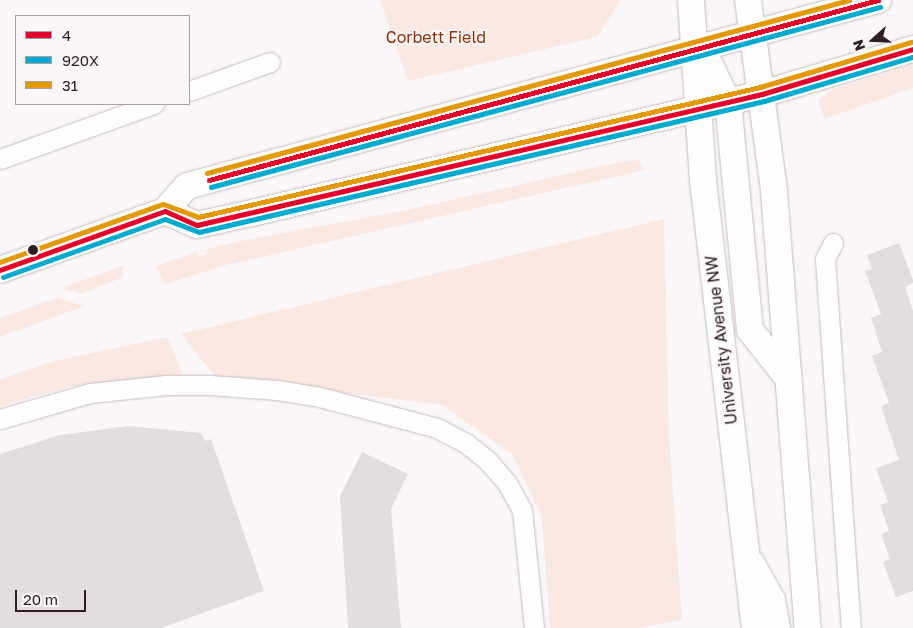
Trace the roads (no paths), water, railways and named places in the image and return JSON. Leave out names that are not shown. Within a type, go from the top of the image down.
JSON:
[{"type":"main road","name":"University Avenue NW","points":[[691,0],[703,180],[755,628]]},
{"type":"main road","points":[[748,0],[774,191],[808,628]]},
{"type":"main road","points":[[834,0],[852,0]]},
{"type":"main road","points":[[0,270],[166,211],[187,186],[754,36],[878,0]]},
{"type":"main road","points":[[166,211],[197,224],[762,94],[913,49]]},
{"type":"main road","points":[[694,51],[708,61],[728,102],[748,322],[753,336],[787,377]]},
{"type":"main road","points":[[746,553],[772,600],[776,628]]},
{"type":"street","points":[[190,91],[270,62]]},
{"type":"street","points":[[0,159],[151,105]]},
{"type":"street","points":[[833,243],[825,259],[852,628]]},
{"type":"street","points":[[0,419],[90,393],[166,385],[210,385],[277,390],[316,396],[437,428],[467,444],[487,460],[507,483],[522,510],[534,628]]},
{"type":"park label","name":"Corbett Field","points":[[436,37]]}]
